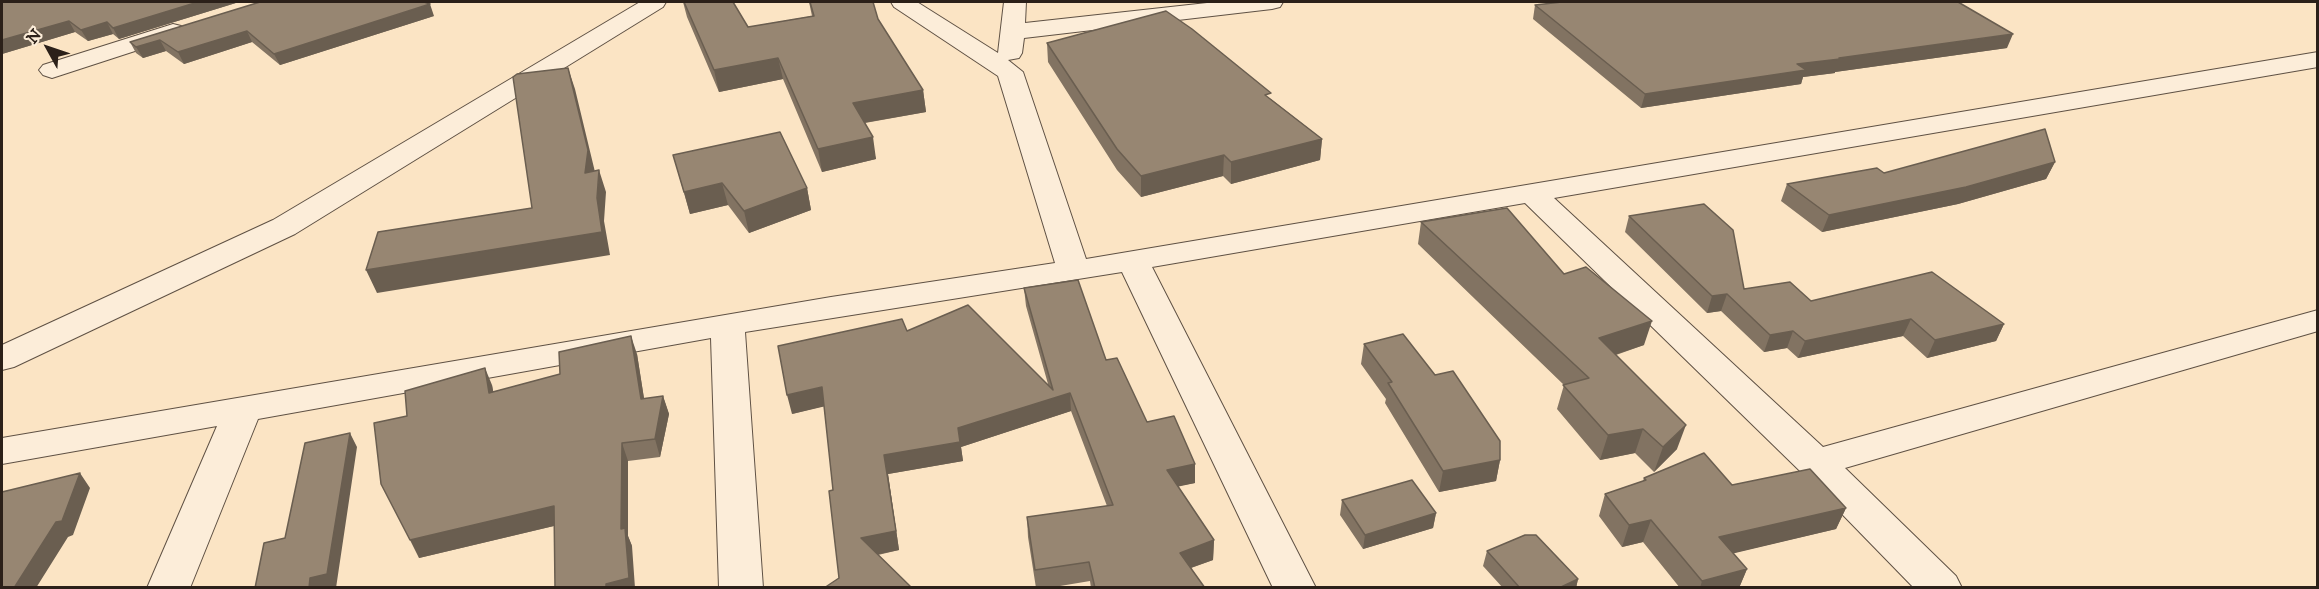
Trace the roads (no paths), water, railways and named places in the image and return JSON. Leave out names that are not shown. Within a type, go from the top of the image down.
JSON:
[{"type":"street","points":[[2,359],[284,227],[656,2]]},
{"type":"street","points":[[902,2],[1010,72]]},
{"type":"street","points":[[1015,2],[1011,32],[1010,72],[1072,269]]},
{"type":"street","points":[[1011,32],[1272,2]]},
{"type":"street","points":[[52,70],[199,23]]},
{"type":"street","points":[[2,451],[831,307],[1133,261],[2318,59]]},
{"type":"street","points":[[1532,194],[1816,463],[1941,588]]},
{"type":"street","points":[[1133,261],[1295,588]]},
{"type":"street","points":[[1816,463],[2316,321]]},
{"type":"street","points":[[728,326],[741,588]]},
{"type":"street","points":[[168,588],[243,410]]}]
